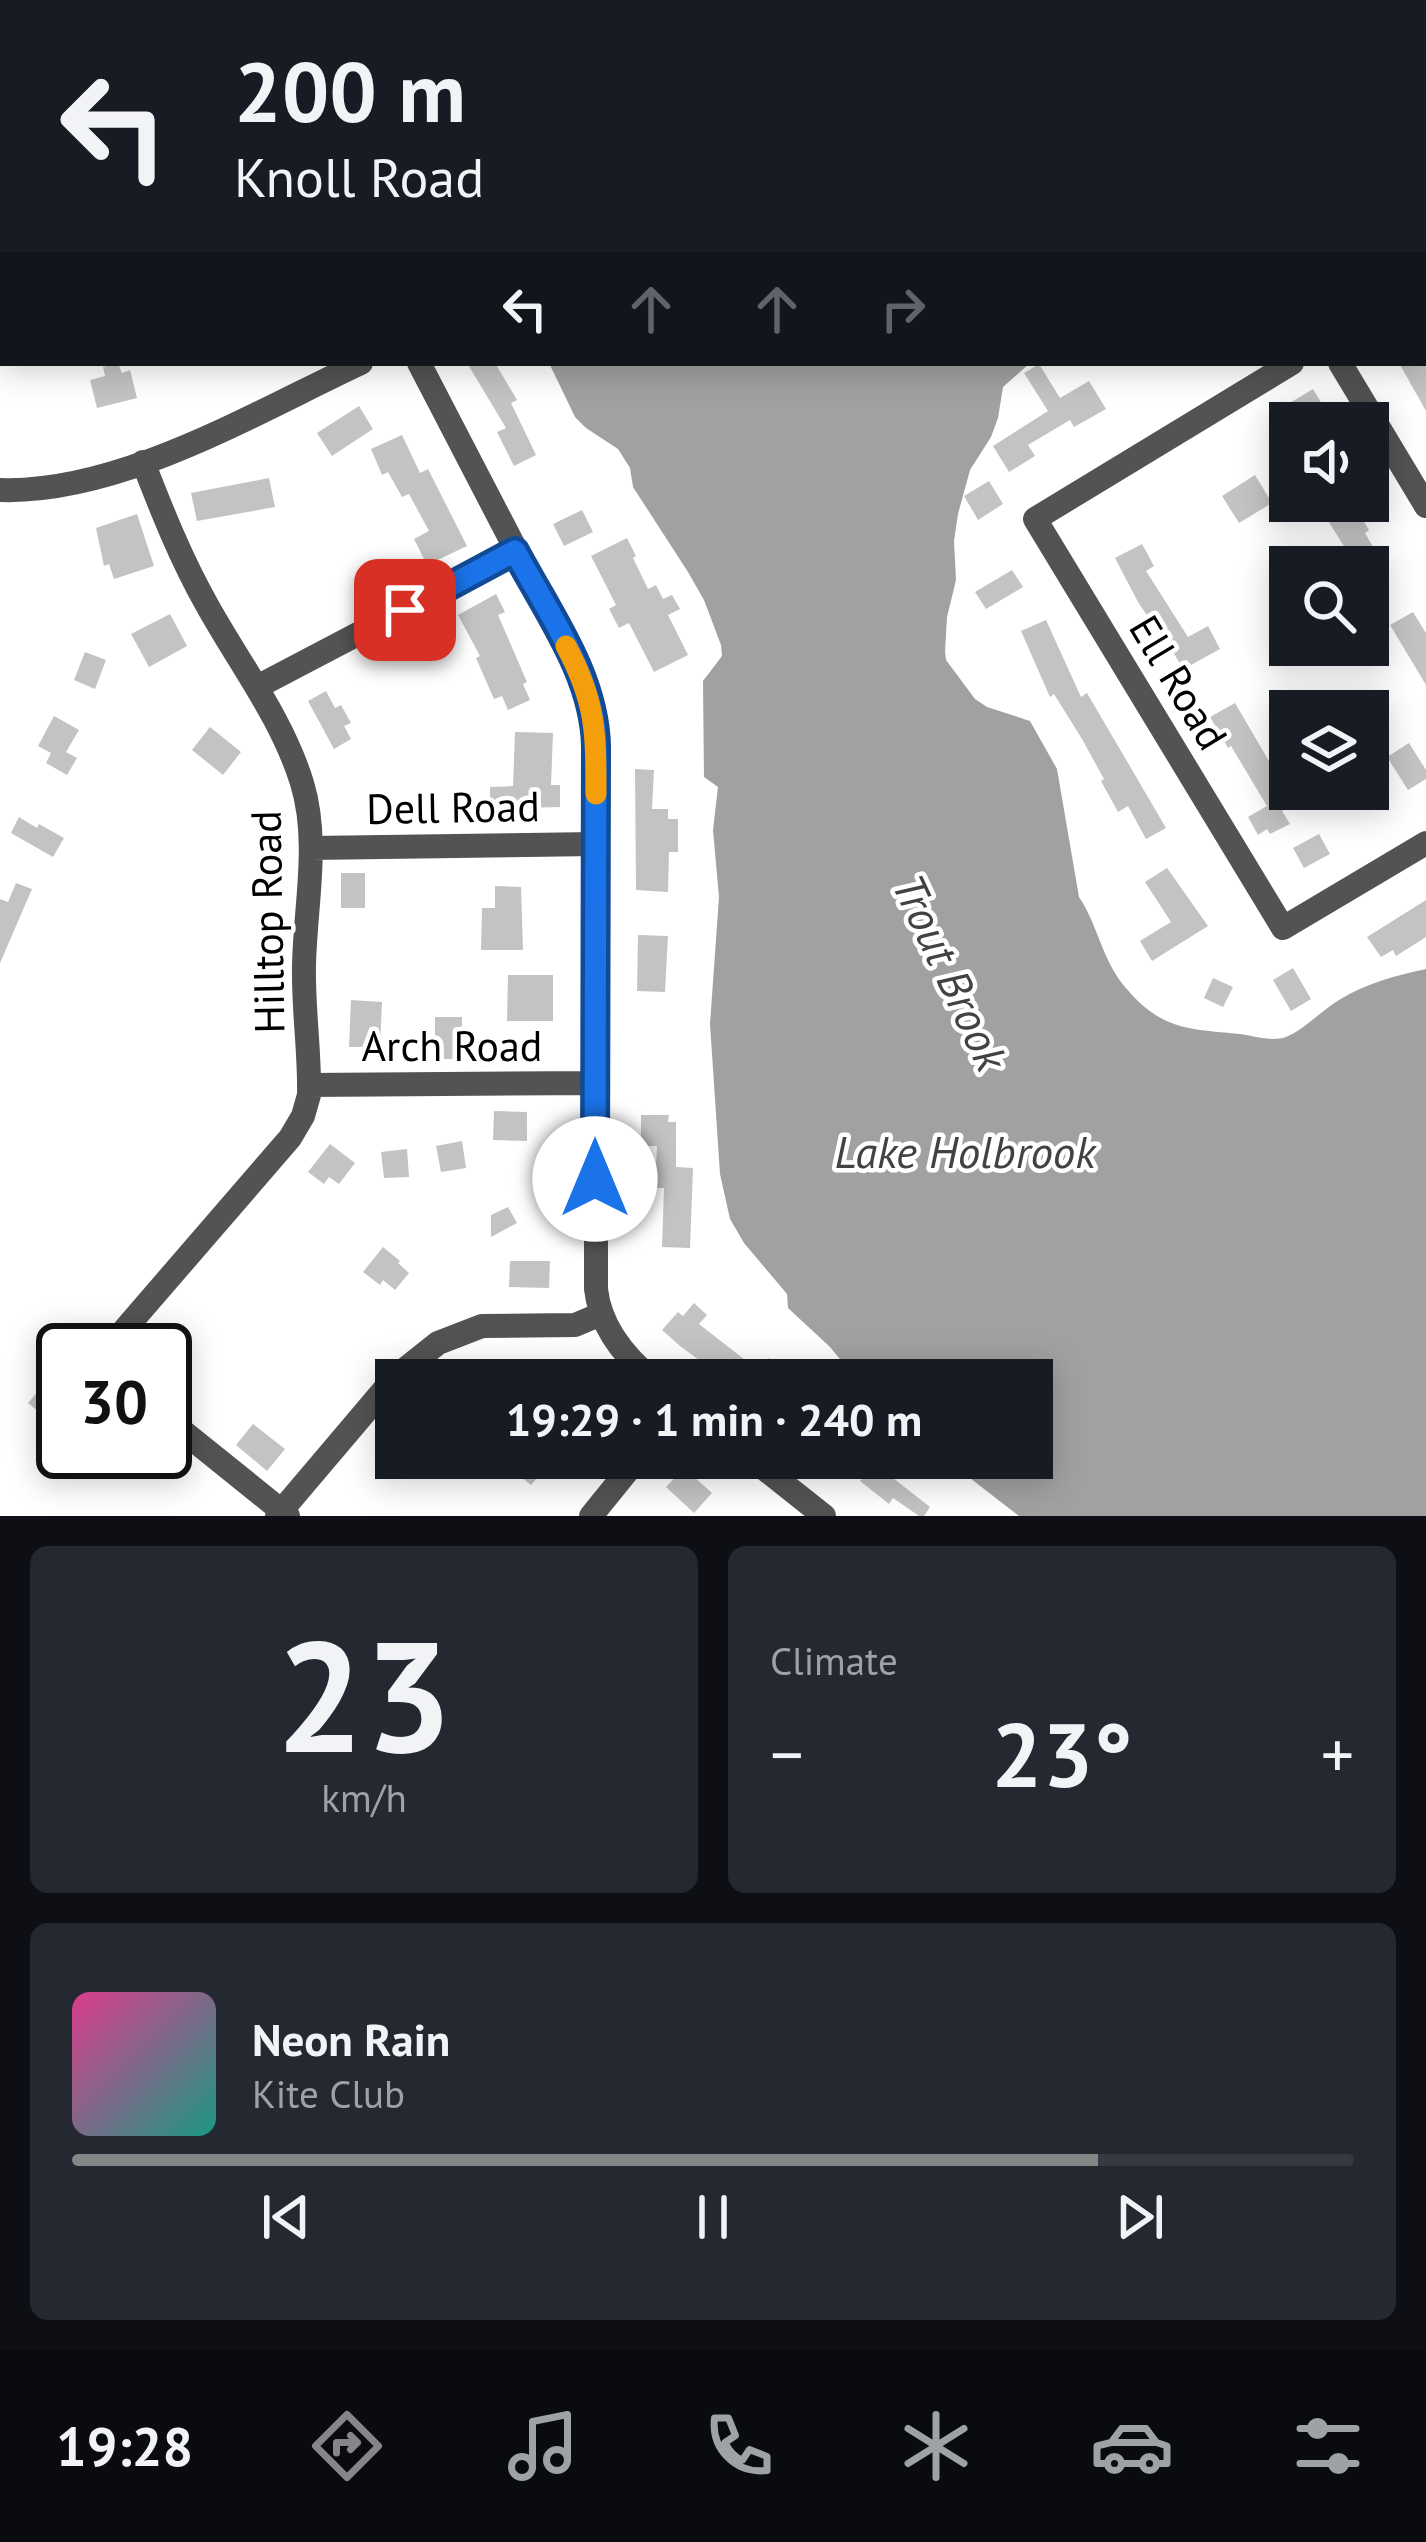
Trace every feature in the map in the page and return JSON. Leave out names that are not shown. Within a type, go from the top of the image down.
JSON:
[{"type":"street","points":[[421,366],[581,674],[591,704],[596,733],[595,1275],[601,1314],[633,1359]]},
{"type":"street","name":"Ell Road","points":[[1287,366],[1035,519],[1283,928],[1426,843]]},
{"type":"street","points":[[1342,366],[1426,506]]},
{"type":"street","points":[[0,490],[73,484],[143,462],[205,437],[327,370]]},
{"type":"street","name":"Hilltop Road","points":[[129,1323],[290,1138],[303,1116],[309,1085],[304,967],[311,848],[302,782],[257,687],[188,570],[143,462]]},
{"type":"street","points":[[257,687],[515,551]]},
{"type":"street","name":"Dell Road","points":[[311,848],[596,844]]},
{"type":"street","name":"Arch Road","points":[[309,1085],[595,1083]]},
{"type":"street","points":[[192,1439],[282,1514],[394,1378],[438,1343],[482,1326],[575,1325],[601,1314]]},
{"type":"street","points":[[590,1516],[621,1479]]},
{"type":"street","points":[[777,1479],[824,1516]]},
{"type":"water","name":"Lake Holbrook","points":[[550,366],[1027,366],[1003,387],[991,437],[970,470],[954,541],[956,580],[947,617],[946,660],[975,699],[1030,721],[1057,769],[1079,897],[1117,977],[1151,1012],[1176,1025],[1275,1039],[1293,1034],[1359,989],[1426,969],[1426,1516],[1019,1516],[971,1479],[1053,1479],[1053,1359],[840,1359],[788,1308],[787,1294],[730,1219],[720,1174],[710,1024],[719,897],[713,830],[718,787],[704,777],[703,681],[722,656],[721,645],[704,600],[633,487],[630,468],[618,449],[575,417]]},
{"type":"building","points":[[119,366],[122,373],[130,370],[137,398],[97,408],[90,380],[105,376],[103,367]]},
{"type":"building","points":[[469,366],[497,366],[517,400],[511,403],[536,455],[514,466],[497,432],[506,428]]},
{"type":"building","points":[[1040,366],[1060,398],[1089,381],[1106,409],[1074,427],[1070,420],[1028,445],[1035,456],[1009,472],[993,446],[1048,411],[1024,373]]},
{"type":"building","points":[[1401,366],[1426,366],[1426,411]]},
{"type":"building","points":[[1313,389],[1321,402],[1292,402]]},
{"type":"building","points":[[359,406],[373,429],[332,456],[317,433]]},
{"type":"building","points":[[402,435],[420,473],[428,469],[467,546],[427,565],[414,539],[429,531],[409,494],[402,497],[388,472],[382,475],[371,449]]},
{"type":"building","points":[[1255,475],[1269,505],[1239,523],[1222,496]]},
{"type":"building","points":[[269,478],[275,507],[197,521],[191,493]]},
{"type":"building","points":[[989,481],[1003,504],[978,520],[964,496]]},
{"type":"building","points":[[582,510],[593,532],[564,546],[553,524]]},
{"type":"building","points":[[137,514],[154,566],[114,579],[109,564],[104,566],[96,528]]},
{"type":"building","points":[[1329,522],[1364,522],[1372,546],[1344,546]]},
{"type":"building","points":[[627,538],[648,589],[656,585],[663,599],[672,595],[680,609],[668,615],[688,655],[654,672],[629,623],[619,628],[609,609],[616,605],[591,556]]},
{"type":"building","points":[[1142,544],[1154,566],[1146,571],[1188,637],[1208,626],[1220,649],[1191,665],[1187,660],[1180,664],[1115,558]]},
{"type":"building","points":[[1012,570],[1023,587],[986,609],[975,592]]},
{"type":"building","points":[[496,594],[505,612],[498,615],[530,700],[508,710],[502,696],[494,699],[476,658],[480,656],[458,615]]},
{"type":"building","points":[[1413,612],[1426,633],[1426,685],[1390,625]]},
{"type":"building","points":[[170,614],[187,646],[149,667],[131,634]]},
{"type":"building","points":[[1046,620],[1081,697],[1087,693],[1166,828],[1146,839],[1128,806],[1118,812],[1082,739],[1054,694],[1050,697],[1021,631]]},
{"type":"building","points":[[85,652],[106,660],[95,689],[74,680]]},
{"type":"building","points":[[326,691],[351,723],[344,726],[351,739],[334,749],[308,701]]},
{"type":"building","points":[[1235,703],[1269,761],[1269,810],[1284,810],[1290,824],[1258,835],[1248,817],[1267,806],[1210,717]]},
{"type":"building","points":[[54,716],[79,730],[66,752],[77,758],[67,775],[46,763],[51,753],[38,746]]},
{"type":"building","points":[[210,727],[241,752],[223,775],[192,750]]},
{"type":"building","points":[[515,732],[553,733],[551,785],[560,785],[560,807],[490,809],[490,787],[513,786]]},
{"type":"building","points":[[1409,743],[1426,770],[1426,779],[1408,790],[1389,756]]},
{"type":"building","points":[[635,769],[654,770],[652,809],[668,809],[668,819],[678,819],[678,852],[669,852],[668,892],[636,890]]},
{"type":"building","points":[[19,817],[64,838],[53,857],[11,833]]},
{"type":"building","points":[[1319,834],[1330,854],[1304,868],[1293,848]]},
{"type":"building","points":[[1167,868],[1208,926],[1152,961],[1140,941],[1171,922],[1145,882]]},
{"type":"building","points":[[341,873],[365,873],[365,908],[341,908]]},
{"type":"building","points":[[16,883],[32,889],[0,963],[0,899],[8,902]]},
{"type":"building","points":[[495,886],[521,887],[523,950],[481,950],[482,908],[495,908]]},
{"type":"building","points":[[1426,900],[1426,937],[1396,956],[1393,950],[1381,957],[1367,937]]},
{"type":"building","points":[[638,935],[668,936],[665,992],[637,991]]},
{"type":"building","points":[[1293,968],[1311,999],[1291,1011],[1273,980]]},
{"type":"building","points":[[508,975],[553,975],[553,1021],[507,1021]]},
{"type":"building","points":[[1213,978],[1233,987],[1223,1007],[1204,998]]},
{"type":"building","points":[[351,1000],[382,1002],[380,1047],[349,1047]]},
{"type":"building","points":[[435,1017],[462,1017],[462,1059],[435,1059]]},
{"type":"building","points":[[494,1111],[527,1112],[527,1141],[493,1140]]},
{"type":"building","points":[[641,1115],[669,1115],[668,1122],[676,1122],[676,1167],[693,1168],[690,1248],[662,1247],[664,1188],[655,1188],[657,1146],[641,1146]]},
{"type":"building","points":[[462,1141],[466,1168],[441,1172],[436,1146]]},
{"type":"building","points":[[330,1144],[355,1163],[339,1184],[329,1177],[324,1184],[308,1172]]},
{"type":"building","points":[[407,1149],[409,1177],[384,1178],[381,1152]]},
{"type":"building","points":[[508,1207],[517,1223],[491,1237],[491,1215]]},
{"type":"building","points":[[383,1247],[409,1273],[395,1290],[363,1272]]},
{"type":"building","points":[[510,1261],[550,1261],[549,1288],[509,1287]]},
{"type":"building","points":[[694,1303],[707,1315],[699,1324],[744,1359],[698,1359],[662,1330],[678,1312],[683,1316]]},
{"type":"building","points":[[253,1424],[285,1449],[267,1471],[236,1445]]},
{"type":"building","points":[[674,1479],[696,1479],[712,1493],[694,1513],[666,1487]]},
{"type":"building","points":[[894,1479],[930,1507],[919,1516],[893,1498],[889,1504],[860,1481]]},
{"type":"slow traffic","points":[[566,646],[591,704],[596,794]]},
{"type":"route","points":[[405,610],[515,551],[587,689],[596,747],[595,1179]]},
{"type":"water label","name":"Trout Brook","points":[[951,972]]}]
